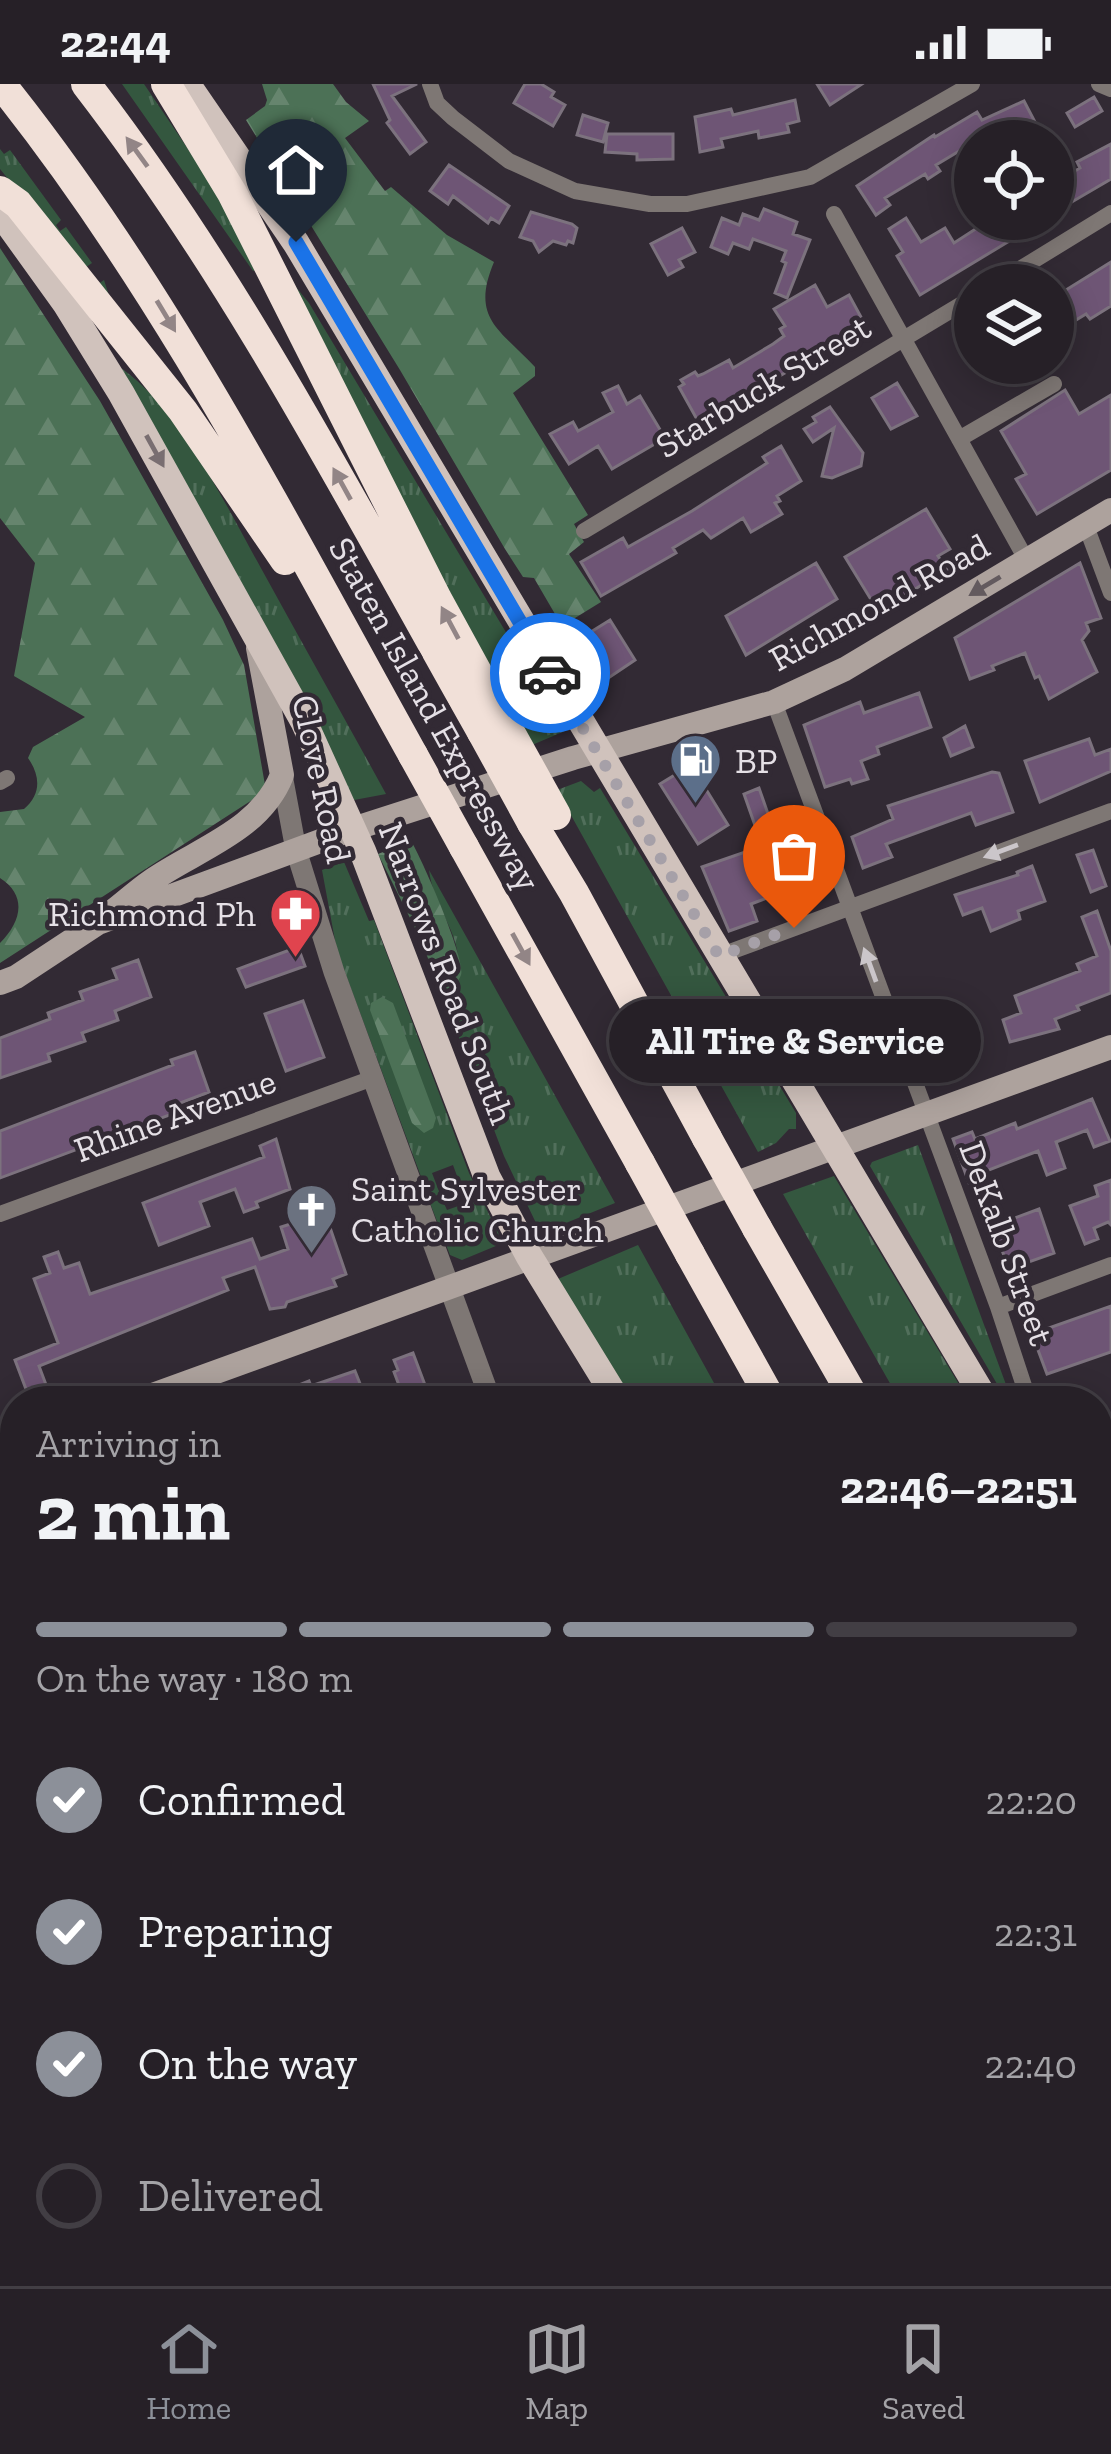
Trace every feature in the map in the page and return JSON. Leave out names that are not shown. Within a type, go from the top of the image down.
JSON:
[{"type":"highway","name":"Staten Island Expressway","points":[[1,84],[81,187],[156,300],[764,1386]]},
{"type":"highway","name":"Staten Island Expressway","points":[[86,84],[174,203],[243,311],[494,729],[544,819],[574,893],[848,1386]]},
{"type":"highway","points":[[166,84],[245,217],[437,599],[494,729]]},
{"type":"highway","points":[[0,190],[18,204],[165,388],[361,661]]},
{"type":"main road","points":[[188,84],[296,242],[977,1386]]},
{"type":"main road","name":"Clove Road","points":[[0,212],[103,363],[254,628],[282,775]]},
{"type":"main road","name":"Richmond Road","points":[[0,983],[98,923],[296,850],[597,751],[774,702],[845,669],[1111,510]]},
{"type":"main road","name":"Narrows Road South","points":[[254,628],[353,830],[474,1146],[530,1256],[609,1386]]},
{"type":"main road","points":[[98,923],[150,881],[250,820],[269,801],[282,775]]},
{"type":"main road","points":[[177,1386],[1111,1047]]},
{"type":"street","points":[[430,84],[437,103],[479,141],[541,178],[610,200],[688,204],[810,177],[972,84]]},
{"type":"street","points":[[1099,84],[1111,89]]},
{"type":"street","points":[[1028,264],[1111,213]]},
{"type":"street","points":[[834,214],[1028,561]]},
{"type":"street","name":"Starbuck Street","points":[[584,531],[954,309]]},
{"type":"street","points":[[959,439],[1052,384]]},
{"type":"street","points":[[1086,526],[1111,592]]},
{"type":"street","name":"DeKalb Street","points":[[774,702],[1024,1386]]},
{"type":"street","name":"Clove Road","points":[[282,775],[296,850],[486,1386]]},
{"type":"street","points":[[719,956],[1111,811]]},
{"type":"street","name":"Rhine Avenue","points":[[0,1214],[373,1078]]},
{"type":"street","points":[[998,1307],[1111,1265]]},
{"type":"green space","points":[[122,84],[144,84],[209,180],[259,268],[253,271]]},
{"type":"green space","points":[[262,84],[333,84],[369,121],[345,138],[385,191],[391,187],[447,235],[494,262],[487,281],[487,310],[500,332],[535,367],[535,376],[513,393],[588,515],[574,524],[584,542],[569,554],[601,602],[562,626],[534,578],[523,577],[505,549],[246,120],[265,106]]},
{"type":"green space","points":[[0,149],[4,154],[10,150],[61,220],[56,225],[60,231],[66,227],[92,263],[86,267],[98,284],[104,280],[113,308],[0,169]]},
{"type":"green space","points":[[0,248],[100,401],[223,620],[244,665],[265,785],[260,795],[0,963],[0,943],[17,918],[18,901],[0,878],[0,812],[24,809],[34,797],[37,778],[28,758],[33,747],[85,717],[14,676],[35,563],[0,518]]},
{"type":"green space","points":[[291,281],[309,303],[565,731],[532,745],[440,578]]},
{"type":"green space","points":[[121,368],[163,408],[201,461],[386,794],[354,800],[273,639]]},
{"type":"green space","points":[[581,781],[594,792],[600,788],[796,1113],[796,1129],[789,1129],[776,1143],[758,1152],[557,790]]},
{"type":"green space","points":[[411,841],[461,965],[460,978],[444,998],[378,854]]},
{"type":"green space","points":[[344,862],[369,921],[374,920],[469,1173],[503,1243],[462,1260],[450,1255],[430,1203],[442,1199],[447,1210],[467,1203],[453,1165],[432,1173],[440,1194],[429,1198],[337,951],[322,870]]},
{"type":"green space","points":[[429,870],[615,1203],[556,1227],[536,1223],[504,1156],[444,998],[454,981],[457,950]]},
{"type":"green space","points":[[382,997],[393,1003],[436,1118],[433,1128],[424,1133],[412,1123],[370,1010],[371,1003]]},
{"type":"green space","points":[[918,1145],[1006,1386],[998,1386],[870,1166]]},
{"type":"green space","points":[[834,1176],[960,1386],[892,1386],[783,1194]]},
{"type":"green space","points":[[638,1245],[714,1383],[620,1386],[558,1279]]},
{"type":"building","points":[[373,84],[417,84],[392,96],[426,142],[410,154],[387,123],[390,120]]},
{"type":"building","points":[[525,84],[541,84],[565,105],[553,126],[514,103]]},
{"type":"building","points":[[817,84],[862,84],[830,105]]},
{"type":"building","points":[[1094,97],[1102,111],[1075,127],[1067,113]]},
{"type":"building","points":[[795,100],[799,121],[787,124],[789,132],[759,138],[758,131],[721,139],[723,147],[700,152],[695,117],[731,109],[733,115]]},
{"type":"building","points":[[1024,101],[1034,120],[982,120]]},
{"type":"building","points":[[583,115],[608,123],[603,142],[577,135]]},
{"type":"building","points":[[954,126],[954,154],[936,165],[940,171],[928,179],[925,174],[885,198],[890,205],[876,215],[857,186]]},
{"type":"building","points":[[607,134],[673,134],[673,159],[637,160],[637,154],[605,152]]},
{"type":"building","points":[[1111,144],[1111,179],[1074,201],[1074,172],[1080,168],[1077,162]]},
{"type":"building","points":[[449,165],[509,206],[499,223],[491,218],[488,223],[453,196],[448,204],[430,191]]},
{"type":"building","points":[[764,209],[797,222],[793,234],[810,240],[787,298],[775,293],[786,251],[753,239],[749,249],[733,243],[728,254],[711,247],[722,218],[739,225],[743,214],[759,220]]},
{"type":"building","points":[[531,212],[572,224],[577,228],[573,243],[553,241],[539,252],[533,241],[520,237]]},
{"type":"building","points":[[906,218],[921,242],[945,228],[954,243],[1011,240],[971,264],[954,264],[954,274],[920,295],[897,256],[903,252],[889,229]]},
{"type":"building","points":[[682,228],[695,252],[679,260],[683,267],[668,275],[651,244]]},
{"type":"building","points":[[1111,262],[1111,306],[1090,319],[1086,314],[1074,321],[1074,285]]},
{"type":"building","points":[[815,285],[827,307],[849,295],[862,319],[853,324],[857,331],[699,423],[679,387],[684,384],[681,380],[729,360],[733,368],[773,344],[784,336],[780,329],[785,326],[774,309]]},
{"type":"building","points":[[897,383],[917,416],[891,429],[872,398]]},
{"type":"building","points":[[618,386],[627,404],[640,396],[665,438],[612,469],[598,446],[569,464],[550,434],[573,422],[578,431],[613,412],[603,393]]},
{"type":"building","points":[[1065,390],[1079,414],[1111,395],[1111,470],[1037,514],[1016,479],[1026,474],[1001,431]]},
{"type":"building","points":[[830,407],[863,453],[861,466],[832,478],[822,476],[834,428],[813,442],[804,429]]},
{"type":"building","points":[[781,446],[801,481],[777,496],[780,501],[775,503],[782,514],[751,532],[743,518],[711,538],[703,530],[673,548],[676,553],[601,596],[581,562],[623,538],[628,547],[692,511],[767,463],[763,457]]},
{"type":"building","points":[[926,509],[950,549],[938,556],[947,570],[878,611],[845,557]]},
{"type":"building","points":[[816,563],[837,599],[746,655],[726,616]]},
{"type":"building","points":[[1080,563],[1101,618],[1086,623],[1089,631],[1082,640],[1097,672],[1049,699],[1025,653],[970,679],[955,638]]},
{"type":"building","points":[[610,620],[635,660],[589,691],[572,664],[596,650],[586,635]]},
{"type":"building","points":[[919,693],[931,727],[877,747],[879,754],[861,761],[868,779],[825,787],[804,725],[860,702],[864,713]]},
{"type":"building","points":[[965,726],[973,747],[951,756],[944,738]]},
{"type":"building","points":[[1089,739],[1095,755],[1111,749],[1111,771],[1040,802],[1025,761]]},
{"type":"building","points":[[691,765],[728,825],[698,844],[660,784]]},
{"type":"building","points":[[999,773],[1013,812],[976,825],[971,813],[886,844],[892,857],[863,868],[852,837],[893,819],[888,806]]},
{"type":"building","points":[[759,788],[782,854],[792,851],[804,885],[779,894],[744,794]]},
{"type":"building","points":[[1093,850],[1106,886],[1091,892],[1077,855]]},
{"type":"building","points":[[745,852],[772,896],[751,904],[757,921],[729,931],[702,867]]},
{"type":"building","points":[[1032,866],[1045,901],[1018,911],[1020,919],[991,931],[982,908],[963,915],[955,895]]},
{"type":"building","points":[[1097,911],[1111,951],[1111,993],[1055,1019],[1059,1029],[1010,1042],[1003,1020],[1021,1013],[1015,996],[1080,971],[1077,964],[1097,956],[1082,917]]},
{"type":"building","points":[[298,947],[305,966],[246,987],[238,969]]},
{"type":"building","points":[[138,960],[151,997],[115,1011],[118,1020],[82,1033],[85,1041],[48,1054],[50,1061],[0,1078],[0,1038],[50,1019],[48,1013],[83,1000],[80,992],[117,979],[113,969]]},
{"type":"building","points":[[303,1001],[324,1057],[286,1071],[265,1014]]},
{"type":"building","points":[[195,1052],[209,1092],[172,1106],[175,1113],[0,1178],[0,1131],[173,1065],[171,1060]]},
{"type":"building","points":[[1092,1099],[1110,1141],[1094,1147],[1087,1130],[1056,1142],[1065,1168],[1047,1175],[1038,1151],[986,1171],[988,1176],[969,1183],[953,1139],[972,1132],[975,1139],[1015,1123],[1017,1129]]},
{"type":"building","points":[[276,1139],[290,1189],[244,1212],[235,1189],[200,1202],[209,1226],[159,1245],[143,1203],[264,1157],[260,1146]]},
{"type":"building","points":[[1111,1180],[1111,1225],[1094,1228],[1098,1239],[1085,1244],[1070,1206],[1098,1196],[1095,1186]]},
{"type":"building","points":[[1039,1209],[1054,1253],[1009,1269],[993,1226]]},
{"type":"building","points":[[325,1213],[346,1274],[333,1279],[336,1286],[270,1309],[255,1267],[223,1278],[228,1290],[39,1366],[46,1386],[25,1386],[15,1360],[58,1343],[34,1279],[50,1273],[44,1257],[58,1252],[64,1268],[79,1263],[90,1294],[252,1239],[260,1259],[288,1249],[281,1227]]},
{"type":"building","points":[[1111,1306],[1111,1352],[1047,1374],[1032,1334]]},
{"type":"building","points":[[413,1353],[425,1386],[399,1386],[394,1360]]},
{"type":"building","points":[[355,1371],[361,1386],[311,1386]]},
{"type":"way so far","points":[[550,673],[719,956],[794,928]]},
{"type":"place","name":"BP","points":[[696,806]]},
{"type":"place","name":"All Tire & Service","points":[[794,928]]},
{"type":"place","name":"Richmond Ph","points":[[295,959]]},
{"type":"place","name":"Saint Sylvester Catholic Church","points":[[312,1255]]},
{"type":"route","points":[[296,242],[550,673]]}]
